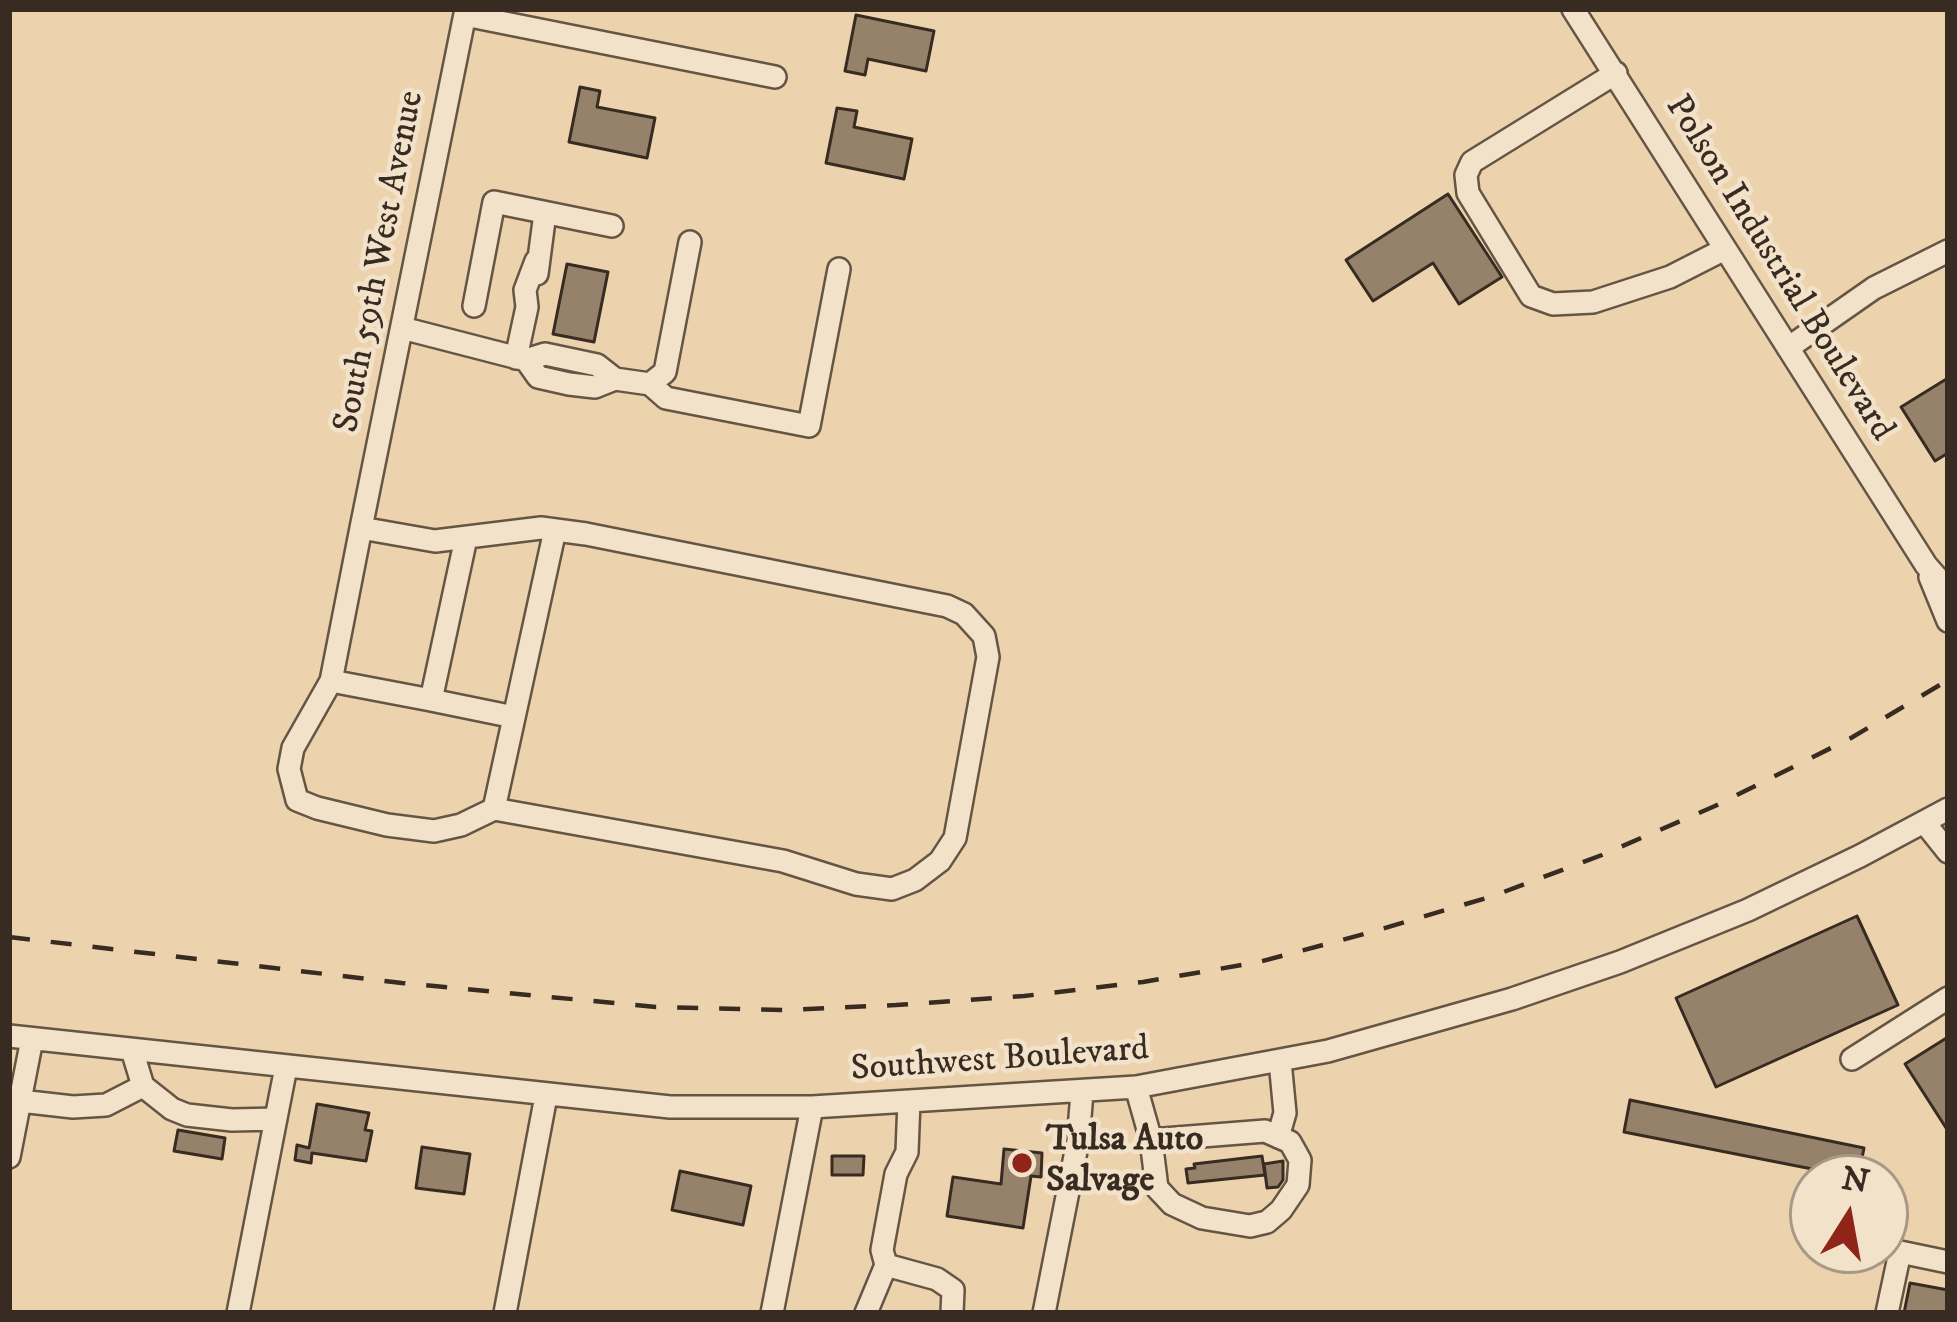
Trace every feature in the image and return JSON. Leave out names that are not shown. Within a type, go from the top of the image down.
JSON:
[{"type":"street","name":"Polson Industrial Boulevard","points":[[1573,9],[1926,565],[1948,590]]},
{"type":"street","points":[[466,12],[775,77]]},
{"type":"street","name":"South 59th West Avenue","points":[[466,12],[331,681],[293,748],[289,770],[297,800],[388,825],[434,831],[461,825],[494,809]]},
{"type":"street","points":[[1616,73],[1472,162],[1466,175],[1468,193],[1531,296],[1553,304],[1593,302],[1670,277],[1725,248]]},
{"type":"street","points":[[474,306],[494,202],[612,226]]},
{"type":"street","points":[[521,359],[526,307],[535,297],[545,213]]},
{"type":"street","points":[[650,384],[664,372],[690,242]]},
{"type":"street","points":[[1788,348],[1874,288],[1948,251]]},
{"type":"street","points":[[402,328],[521,359],[538,377],[595,387],[615,379],[650,384],[666,398],[809,426],[839,269]]},
{"type":"street","points":[[361,528],[435,542],[555,530],[947,606],[964,614],[984,636],[988,657],[956,838],[940,861],[915,880],[892,889],[856,884],[783,861],[494,809],[555,530]]},
{"type":"street","points":[[431,700],[466,538]]},
{"type":"street","name":"Polson Industrial Boulevard","points":[[1926,565],[1948,621]]},
{"type":"street","points":[[331,681],[514,717]]},
{"type":"street","name":"Southwest Boulevard","points":[[20,1038],[670,1107],[812,1107],[1136,1087],[1280,1061],[1430,1023],[1620,962],[1748,910],[1948,809]]},
{"type":"street","points":[[1924,822],[1948,852]]},
{"type":"street","points":[[1852,1059],[1948,998]]},
{"type":"street","points":[[9,1157],[20,1038]]},
{"type":"street","points":[[132,1050],[143,1086],[155,1099],[187,1115],[276,1119]]},
{"type":"street","points":[[1278,1137],[1286,1113],[1280,1061]]},
{"type":"street","points":[[238,1313],[286,1067]]},
{"type":"street","points":[[15,1112],[106,1105],[143,1086]]},
{"type":"street","points":[[1136,1087],[1151,1140],[1157,1187],[1172,1204],[1202,1218],[1250,1226],[1267,1222],[1298,1186],[1300,1160],[1290,1142],[1278,1137],[1250,1130],[1151,1140]]},
{"type":"street","points":[[1044,1313],[1078,1142],[1082,1093]]},
{"type":"street","points":[[506,1313],[546,1096]]},
{"type":"street","points":[[866,1313],[886,1265],[882,1250],[896,1174],[907,1152],[909,1101]]},
{"type":"street","points":[[772,1313],[812,1107]]},
{"type":"street","points":[[1887,1313],[1900,1252],[1948,1262]]},
{"type":"street","points":[[886,1265],[937,1279],[953,1290],[952,1313]]},
{"type":"building","points":[[856,15],[934,31],[926,71],[868,59],[865,75],[845,71]]},
{"type":"building","points":[[580,87],[600,91],[597,107],[655,118],[647,158],[569,142]]},
{"type":"building","points":[[837,108],[857,111],[854,127],[912,139],[904,179],[826,163]]},
{"type":"building","points":[[1448,194],[1502,277],[1459,304],[1433,263],[1373,301],[1346,260]]},
{"type":"building","points":[[567,264],[608,272],[594,342],[553,334]]},
{"type":"building","points":[[1948,378],[1948,453],[1935,461],[1901,407]]},
{"type":"building","points":[[1857,916],[1898,1005],[1716,1087],[1676,998]]},
{"type":"building","points":[[1948,1037],[1948,1131],[1905,1064]]},
{"type":"building","points":[[1630,1100],[1864,1148],[1863,1154],[1789,1154],[1789,1164],[1624,1132]]},
{"type":"building","points":[[317,1104],[369,1113],[365,1130],[372,1131],[366,1161],[312,1153],[311,1163],[295,1160],[297,1145],[309,1148]]},
{"type":"building","points":[[178,1130],[225,1138],[222,1159],[174,1151]]},
{"type":"building","points":[[422,1147],[470,1154],[464,1194],[416,1188]]},
{"type":"building","points":[[1004,1149],[1042,1153],[1041,1177],[1031,1176],[1023,1228],[947,1216],[953,1177],[1001,1184]]},
{"type":"building","points":[[832,1156],[864,1156],[863,1175],[832,1175]]},
{"type":"building","points":[[1262,1156],[1265,1175],[1188,1183],[1186,1169],[1195,1168],[1194,1164]]},
{"type":"building","points":[[1283,1161],[1283,1180],[1278,1187],[1267,1188],[1264,1164]]},
{"type":"building","points":[[680,1171],[751,1186],[743,1225],[672,1210]]},
{"type":"building","points":[[1910,1283],[1948,1290],[1948,1313],[1904,1313]]},
{"type":"railway","points":[[9,937],[656,1007],[785,1010],[896,1005],[1143,982],[1259,962],[1493,896],[1715,806],[1851,738],[1948,680]]},
{"type":"place","name":"Tulsa Auto Salvage","points":[[1022,1163]]}]
